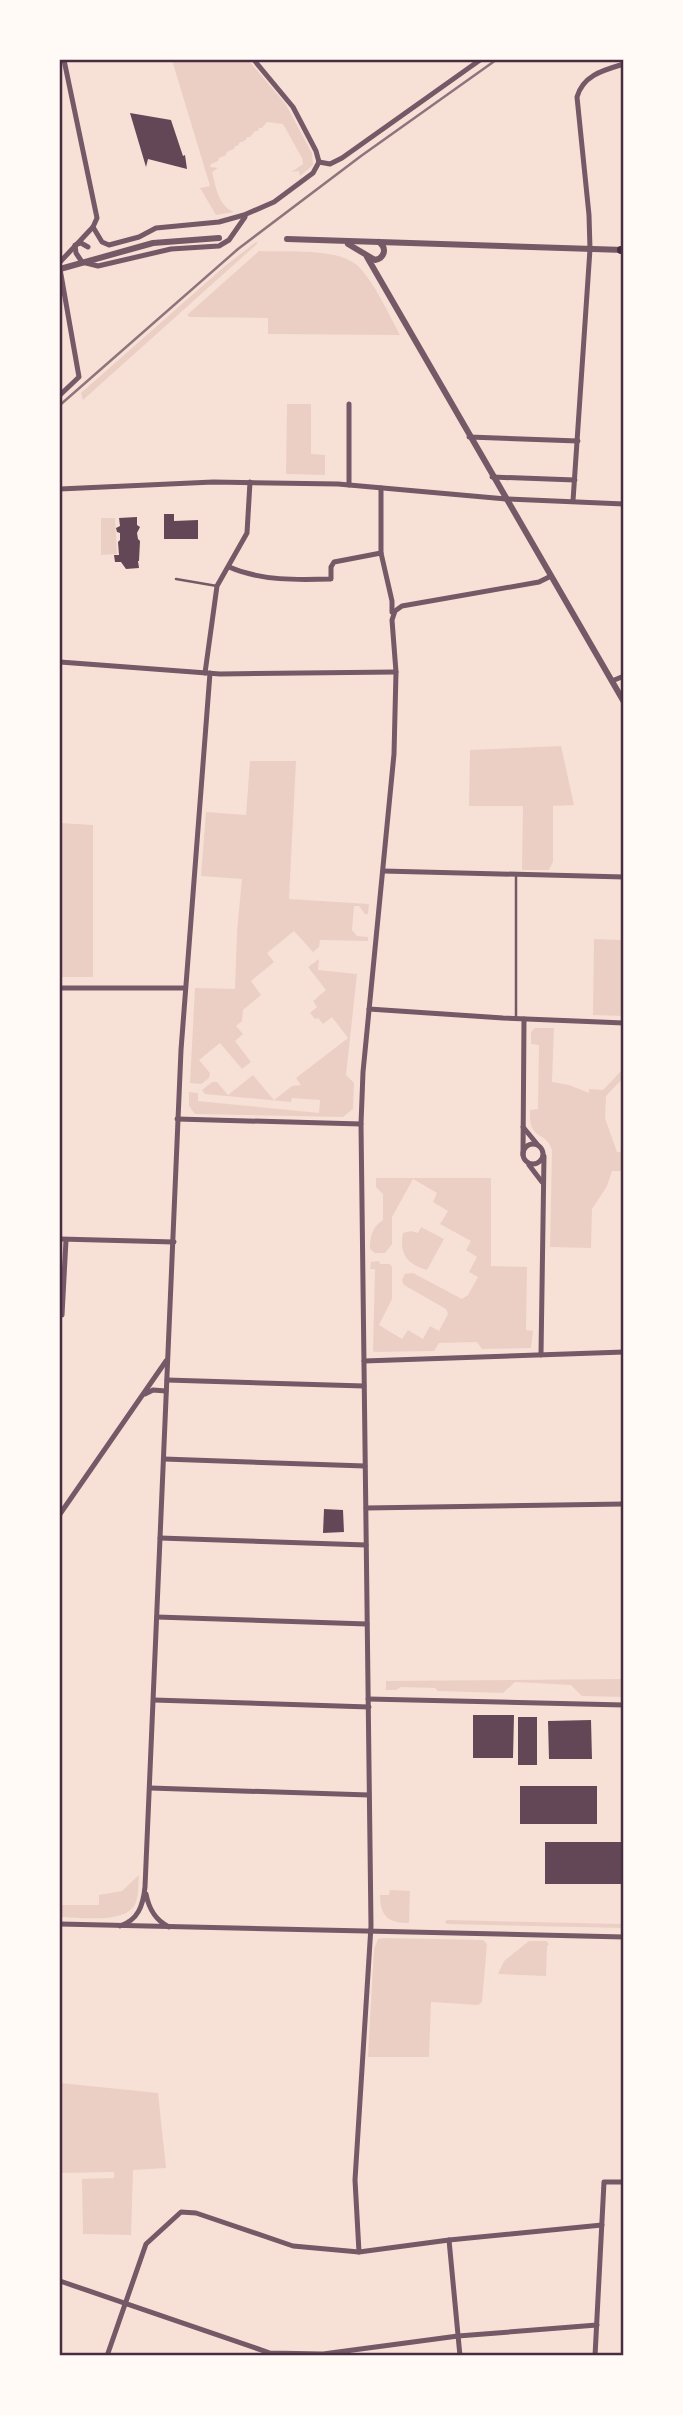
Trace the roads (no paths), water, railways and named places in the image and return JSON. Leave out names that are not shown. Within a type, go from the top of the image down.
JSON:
[{"type":"street","points":[[64,60],[96,215],[86,239],[88,247]]},
{"type":"street","points":[[91,230],[104,243],[110,245],[139,237],[156,228],[219,222],[250,213],[279,198],[316,171],[320,162],[293,107],[254,60]]},
{"type":"street","points":[[320,162],[330,164],[342,158],[480,60]]},
{"type":"street","points":[[573,501],[590,249],[577,97],[587,79],[624,64]]},
{"type":"street","points":[[75,245],[76,253],[82,261],[102,265],[171,249],[219,246],[226,243],[250,213]]},
{"type":"street","points":[[219,222],[230,225],[231,236]]},
{"type":"street","points":[[60,262],[91,230]]},
{"type":"street","points":[[60,395],[79,377],[60,269],[82,261],[162,242],[219,237]]},
{"type":"street","points":[[286,239],[623,250]]},
{"type":"street","points":[[375,241],[383,246],[379,268],[382,284]]},
{"type":"street","points":[[375,241],[365,247],[382,284],[624,702]]},
{"type":"street","points":[[339,242],[353,246],[375,260],[393,246],[406,243]]},
{"type":"street","points":[[75,245],[84,243],[93,253],[102,256]]},
{"type":"street","points":[[349,404],[349,485]]},
{"type":"street","points":[[469,437],[578,441]]},
{"type":"street","points":[[492,477],[575,480]]},
{"type":"street","points":[[120,1926],[131,1922],[138,1913],[145,1887],[174,1242],[177,1119],[207,673],[217,586],[247,533],[250,482]]},
{"type":"street","points":[[60,489],[250,482],[349,485],[506,499],[624,504]]},
{"type":"street","points":[[359,2252],[355,2180],[370,1932],[361,1124],[394,743],[396,672],[392,601],[381,554],[381,488]]},
{"type":"street","points":[[229,567],[245,573],[288,580],[331,579],[332,563],[381,554]]},
{"type":"street","points":[[392,617],[399,608],[539,582],[551,576]]},
{"type":"street","points":[[392,601],[399,608]]},
{"type":"street","points":[[60,662],[207,673],[396,672]]},
{"type":"street","points":[[612,681],[624,676]]},
{"type":"street","points":[[383,870],[624,877]]},
{"type":"street","points":[[60,988],[185,988]]},
{"type":"street","points":[[369,1009],[624,1023]]},
{"type":"street","points":[[524,1019],[523,1155],[540,1176],[544,1189]]},
{"type":"street","points":[[177,1119],[361,1124]]},
{"type":"street","points":[[522,1124],[528,1137],[540,1146],[544,1156],[541,1355]]},
{"type":"street","points":[[523,1155],[530,1144],[540,1146]]},
{"type":"street","points":[[527,1163],[536,1165],[544,1156]]},
{"type":"street","points":[[62,1315],[63,1240],[174,1242]]},
{"type":"street","points":[[364,1361],[624,1352]]},
{"type":"street","points":[[60,1514],[167,1359]]},
{"type":"street","points":[[167,1380],[364,1386]]},
{"type":"street","points":[[140,1399],[153,1390],[166,1391]]},
{"type":"street","points":[[164,1459],[365,1466]]},
{"type":"street","points":[[366,1508],[624,1504]]},
{"type":"street","points":[[160,1538],[366,1545]]},
{"type":"street","points":[[157,1617],[368,1624]]},
{"type":"street","points":[[368,1699],[624,1705]]},
{"type":"street","points":[[154,1700],[369,1707]]},
{"type":"street","points":[[150,1788],[369,1795]]},
{"type":"street","points":[[145,1887],[153,1914],[158,1920],[172,1927]]},
{"type":"street","points":[[60,1924],[624,1937]]},
{"type":"street","points":[[595,2356],[604,2182],[624,2182]]},
{"type":"street","points":[[107,2356],[146,2244],[181,2212],[196,2213],[293,2246],[359,2252],[602,2225]]},
{"type":"street","points":[[449,2240],[460,2356]]},
{"type":"street","points":[[60,2281],[270,2353],[323,2354],[458,2336],[597,2325]]},
{"type":"lane","points":[[176,579],[217,586]]},
{"type":"lane","points":[[516,874],[516,1019]]},
{"type":"railway","points":[[60,405],[238,249],[361,156],[496,60]]}]
